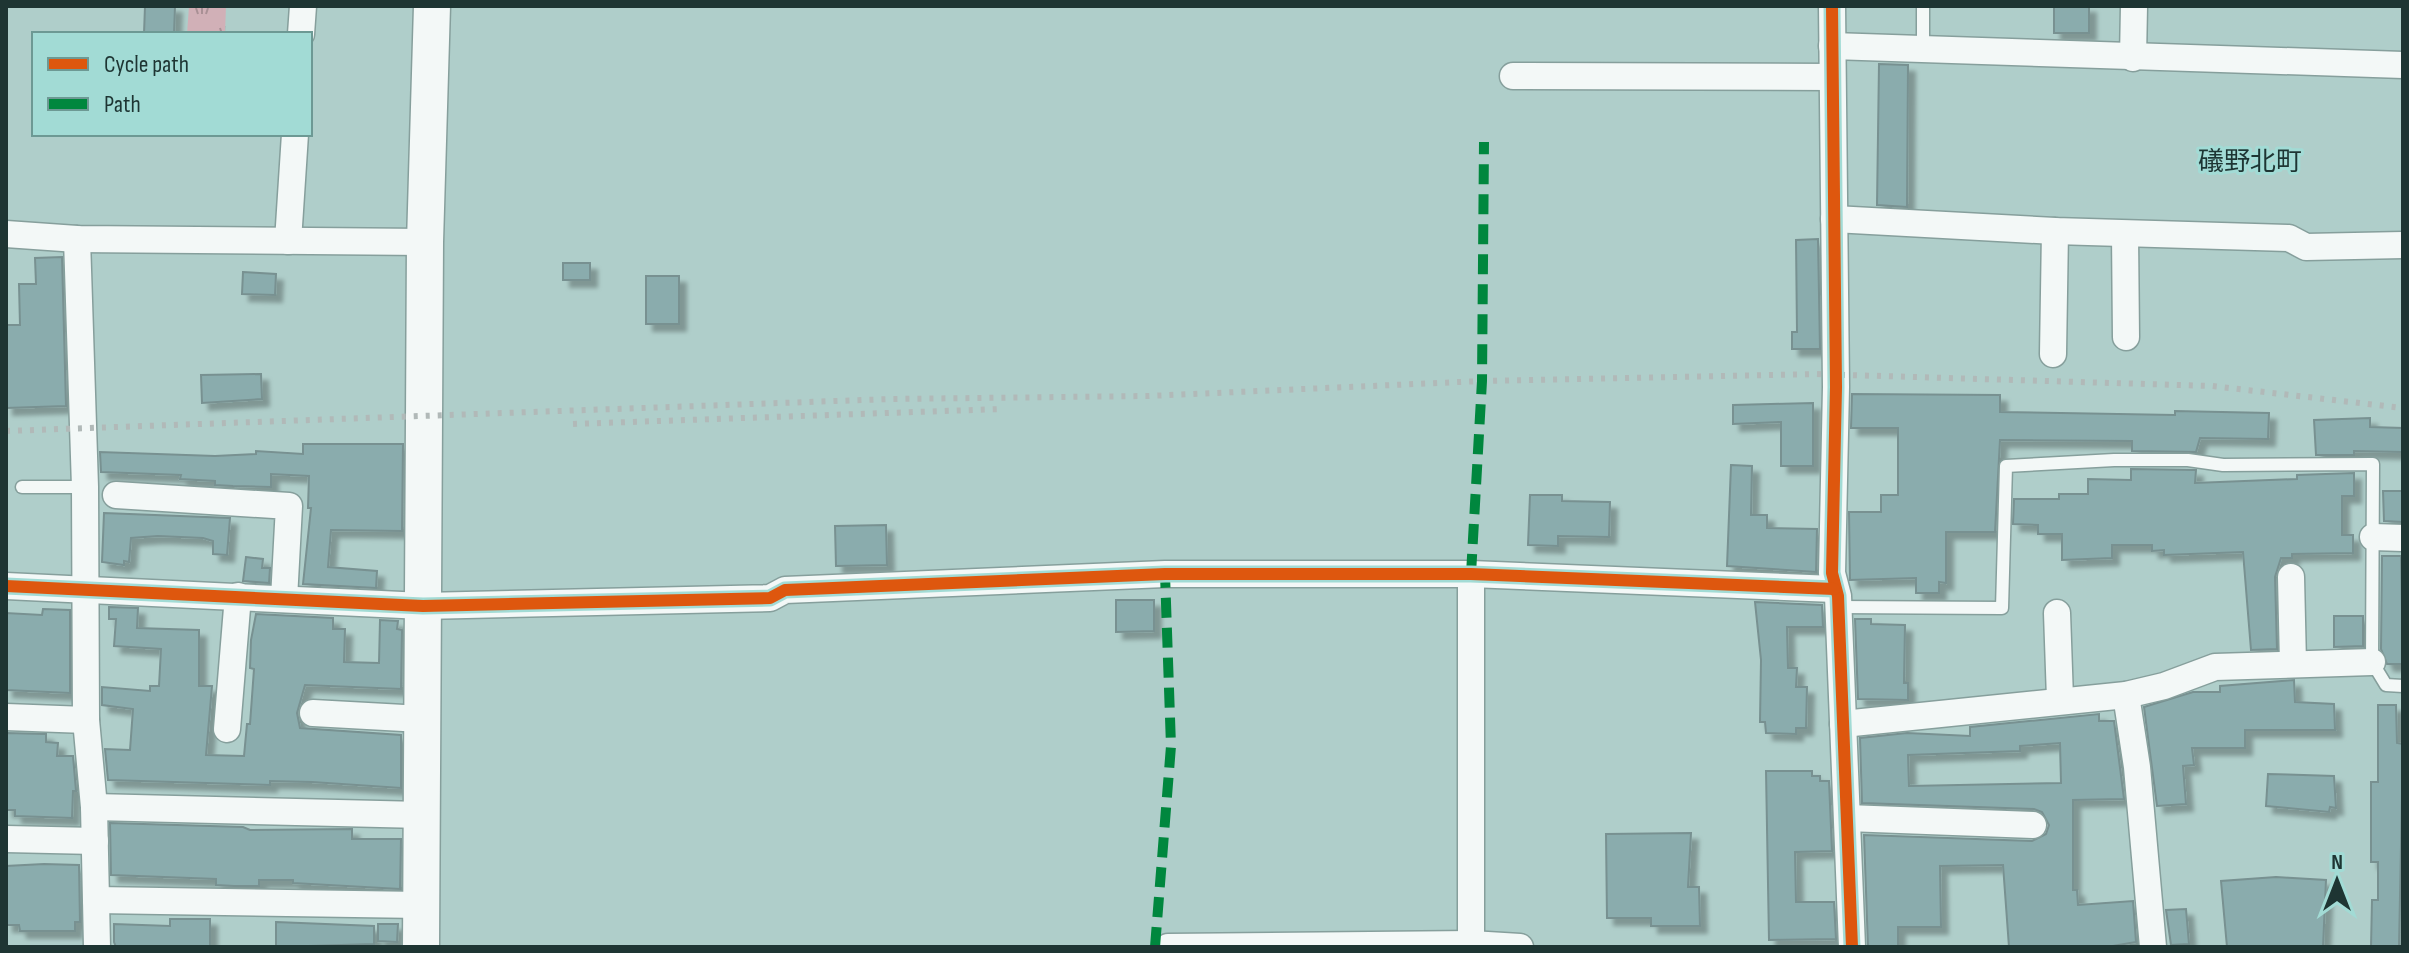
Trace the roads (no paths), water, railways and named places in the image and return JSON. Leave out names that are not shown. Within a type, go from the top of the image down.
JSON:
[{"type":"street","points":[[301,32],[303,6]]},
{"type":"street","points":[[421,947],[425,242],[432,6]]},
{"type":"street","points":[[1832,6],[1836,598],[1852,947]]},
{"type":"street","points":[[2133,58],[2134,6]]},
{"type":"street","points":[[1832,46],[2403,65]]},
{"type":"street","points":[[1513,76],[1832,77]]},
{"type":"street","points":[[288,241],[295,136]]},
{"type":"street","points":[[1834,219],[2125,234],[2289,238],[2306,247],[2403,245]]},
{"type":"street","points":[[2053,354],[2055,231]]},
{"type":"street","points":[[6,234],[77,239],[425,242]]},
{"type":"street","points":[[2125,234],[2126,337]]},
{"type":"street","points":[[77,239],[85,487],[86,720],[94,807],[97,947]]},
{"type":"street","points":[[116,495],[289,506],[284,599]]},
{"type":"street","points":[[2373,537],[2403,538]]},
{"type":"street","points":[[6,586],[84,591],[100,588],[423,606],[770,598],[785,590],[1165,574],[1471,574],[1836,598]]},
{"type":"street","points":[[1471,574],[1479,945]]},
{"type":"street","points":[[2291,577],[2293,664]]},
{"type":"street","points":[[227,729],[238,596]]},
{"type":"street","points":[[2057,613],[2060,699]]},
{"type":"street","points":[[1843,724],[2060,699],[2126,695],[2164,686],[2215,667],[2372,662]]},
{"type":"street","points":[[2126,695],[2137,767],[2153,947]]},
{"type":"street","points":[[313,713],[422,719]]},
{"type":"street","points":[[6,717],[86,720]]},
{"type":"street","points":[[94,807],[422,815]]},
{"type":"street","points":[[1847,818],[2033,825]]},
{"type":"street","points":[[6,839],[95,841]]},
{"type":"street","points":[[96,900],[421,905]]},
{"type":"street","points":[[1168,947],[1520,947]]},
{"type":"lane","points":[[1923,6],[1923,49]]},
{"type":"lane","points":[[1836,598],[2002,608],[2006,466],[2144,460],[2188,460],[2223,465],[2373,464],[2372,662],[2386,685],[2403,686]]},
{"type":"lane","points":[[22,487],[85,487]]},
{"type":"railway","points":[[6,431],[891,399],[1148,396],[1482,381],[1815,374],[2212,386],[2403,408]]},
{"type":"railway","points":[[573,424],[1001,409]]},
{"type":"district","name":"礒野北町","points":[[2250,162]]}]
